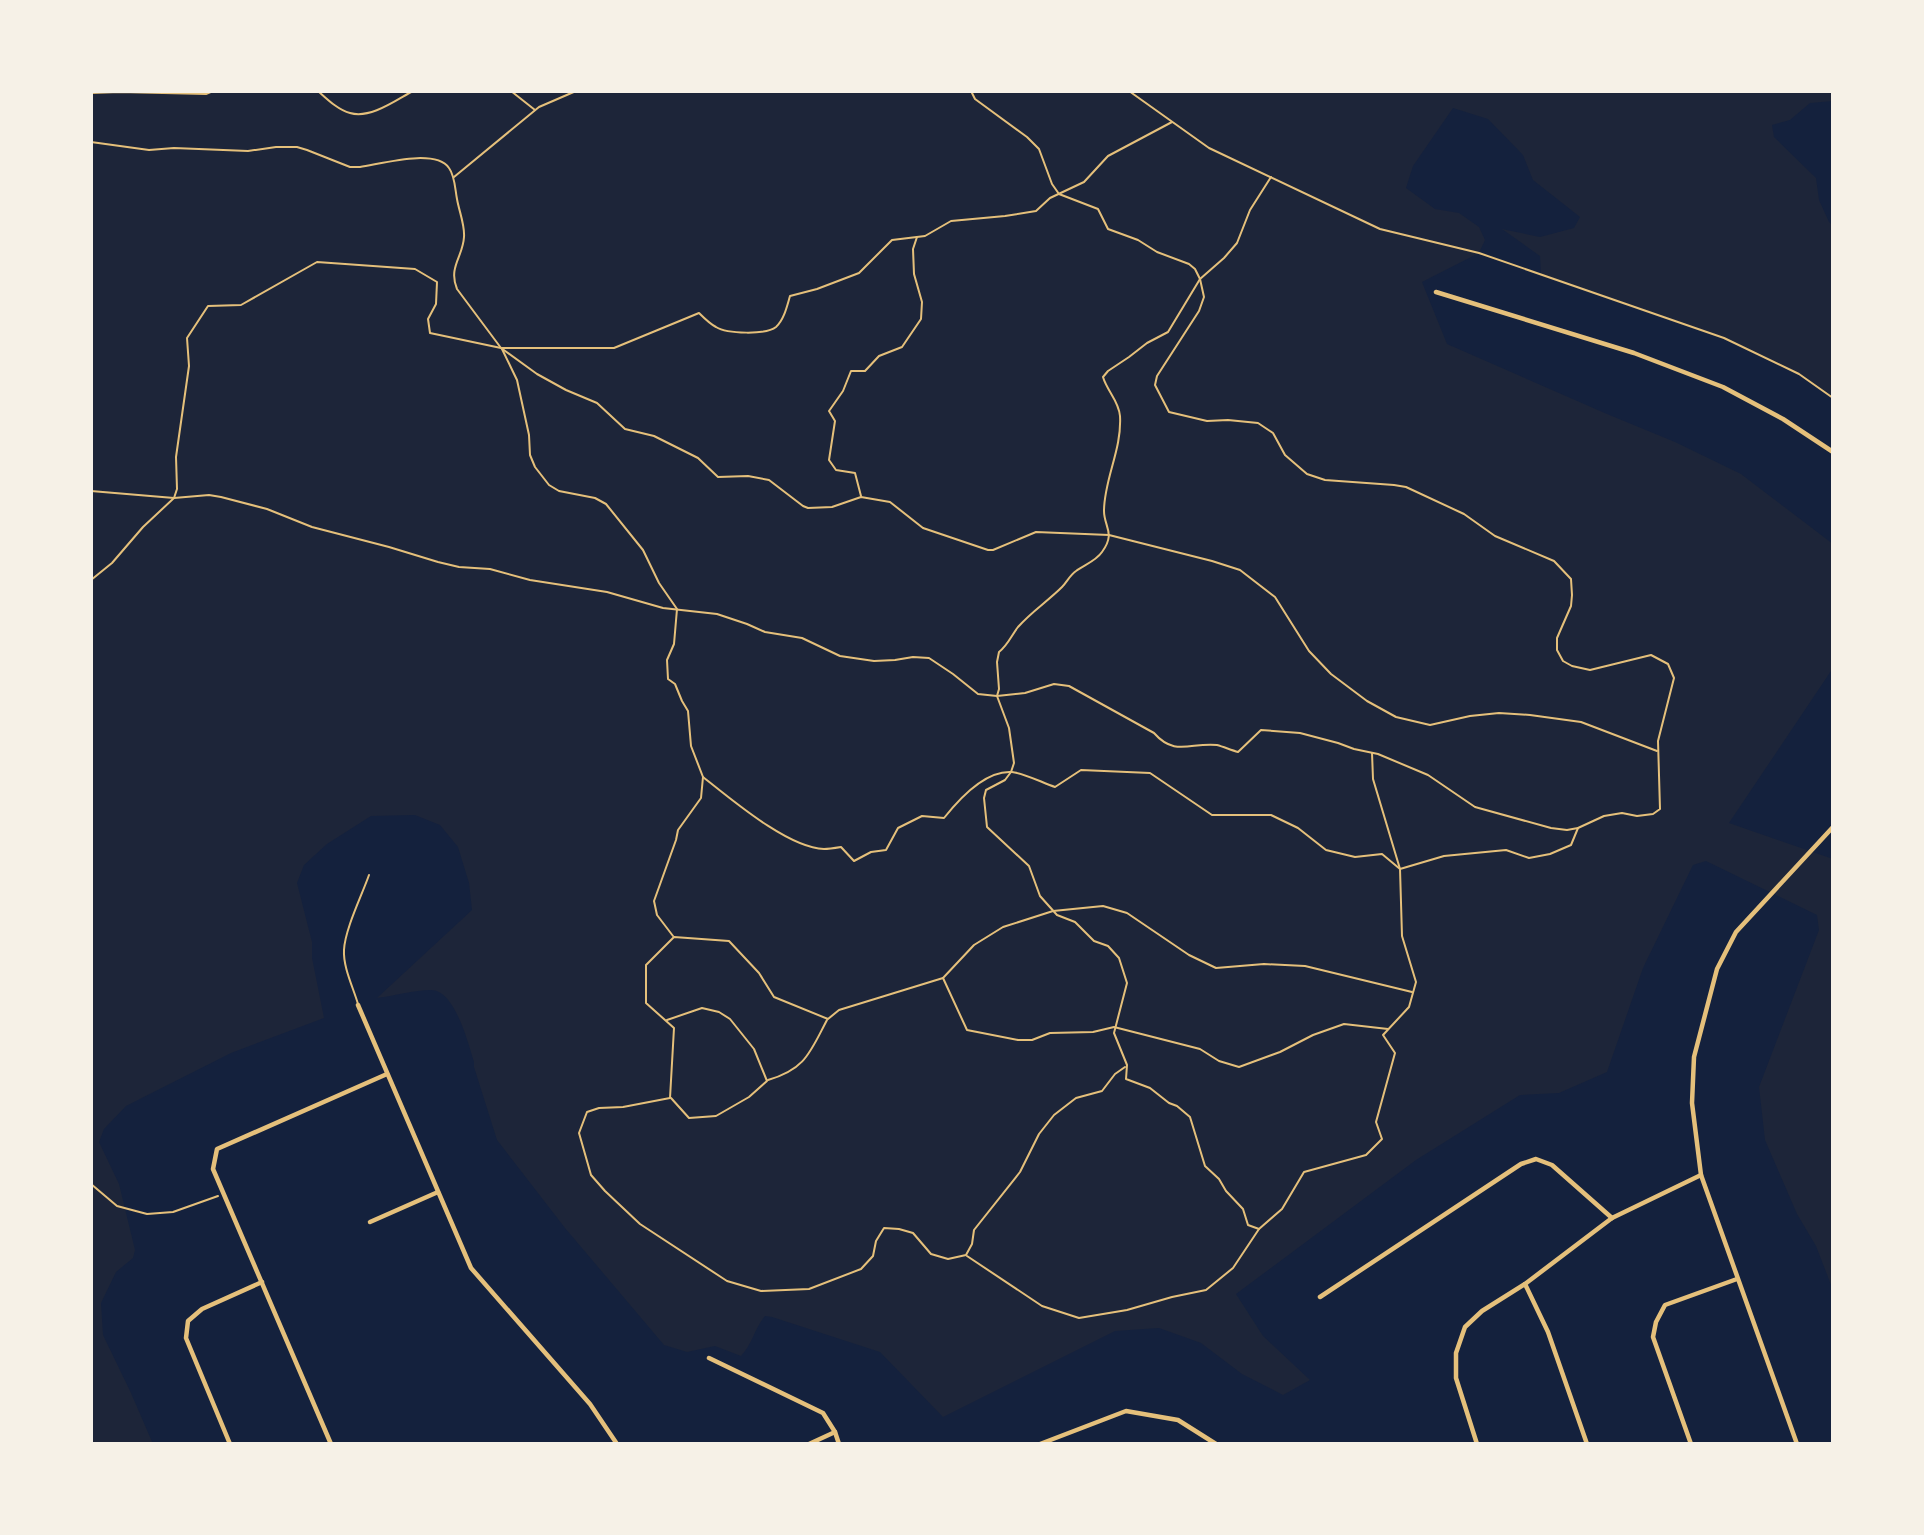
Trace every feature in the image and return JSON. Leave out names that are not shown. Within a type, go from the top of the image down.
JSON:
[{"type":"street","points":[[1436,292],[1634,353],[1723,387],[1783,419],[1833,452]]},
{"type":"street","points":[[1797,1444],[1701,1175],[1692,1103],[1694,1057],[1717,970],[1737,932],[1833,827]]},
{"type":"street","points":[[358,1005],[471,1268],[590,1404],[617,1444]]},
{"type":"street","points":[[331,1444],[214,1169],[217,1149],[387,1074]]},
{"type":"street","points":[[1320,1297],[1521,1164],[1536,1159],[1552,1165],[1612,1218]]},
{"type":"street","points":[[1477,1444],[1456,1378],[1456,1353],[1465,1327],[1482,1311],[1525,1284],[1612,1218],[1701,1175]]},
{"type":"street","points":[[370,1222],[438,1192]]},
{"type":"street","points":[[1691,1444],[1653,1338],[1656,1322],[1665,1305],[1737,1279]]},
{"type":"street","points":[[230,1444],[186,1339],[188,1321],[202,1309],[262,1282]]},
{"type":"street","points":[[1525,1284],[1548,1332],[1587,1444]]},
{"type":"street","points":[[709,1357],[823,1413],[839,1444]]},
{"type":"street","points":[[1040,1444],[1126,1411],[1178,1420],[1216,1444]]},
{"type":"street","points":[[808,1444],[835,1432]]},
{"type":"lane","points":[[358,1005],[345,964],[344,950],[369,875]]},
{"type":"path","points":[[91,93],[206,94],[214,91]]},
{"type":"path","points":[[318,91],[351,114],[370,113],[413,91]]},
{"type":"path","points":[[511,91],[535,110]]},
{"type":"path","points":[[453,178],[539,107],[576,91]]},
{"type":"path","points":[[91,491],[174,498],[209,495],[220,497],[267,509],[312,527],[459,567],[491,569],[530,580],[607,592],[663,608],[717,614],[765,632],[802,638],[840,656],[874,661],[929,658],[978,694],[997,696],[1025,693],[1054,684],[1069,686],[1154,733],[1162,742],[1178,748],[1216,745],[1238,752],[1261,730],[1300,733],[1372,752],[1428,775],[1475,807],[1551,828],[1567,830],[1604,816],[1622,813],[1637,816],[1653,814],[1660,809],[1658,741],[1674,678],[1668,664],[1651,655],[1590,670],[1572,666],[1563,661],[1557,650],[1557,638],[1571,606],[1571,579],[1554,561],[1495,536],[1464,514],[1406,487],[1325,481],[1307,474],[1285,454],[1273,433],[1258,423],[1228,419],[1207,421],[1169,412],[1155,386],[1157,376],[1199,311],[1204,297],[1200,279],[1189,264],[1108,229],[1098,209],[1059,194],[1052,184],[1039,149],[975,99],[971,91]]},
{"type":"path","points":[[1129,91],[1209,148],[1380,229],[1479,253],[1724,338],[1799,374],[1833,398]]},
{"type":"path","points":[[91,580],[112,563],[143,527],[174,498],[177,489],[176,457],[189,366],[187,338],[208,306],[241,305],[317,262],[415,269],[437,282],[436,304],[429,319],[430,333],[501,348],[614,348],[699,313],[717,328],[731,332],[764,331],[776,327],[790,296],[859,274],[892,240],[925,236],[951,221],[1036,211],[1050,198],[1084,182],[1108,156],[1172,122]]},
{"type":"path","points":[[91,142],[149,150],[174,148],[248,151],[297,147],[350,167],[427,157],[442,161],[449,167],[464,237],[454,266],[454,280],[457,289],[501,348],[517,380],[529,435],[530,456],[535,467],[549,485],[559,491],[595,498],[606,504],[643,550],[659,583],[677,609],[674,643],[667,660],[668,679],[676,684],[688,711],[691,746],[703,777],[701,798],[678,830],[654,901],[657,915],[674,937],[729,941],[759,973],[774,998],[828,1019]]},
{"type":"path","points":[[1259,1229],[1248,1225],[1243,1209],[1205,1166],[1190,1117],[1150,1088],[1126,1079],[1127,1065],[1114,1033],[1127,983],[1119,958],[1108,946],[1094,941],[1075,922],[1057,915],[1040,896],[1029,866],[987,827],[984,799],[986,790],[1005,780],[1014,763],[1009,727],[997,696],[999,652],[1006,647],[1025,619],[1063,586],[1073,572],[1102,552],[1109,535],[1104,513],[1106,484],[1117,452],[1120,413],[1103,377],[1108,370],[1147,343],[1168,332],[1200,279],[1237,243],[1250,210],[1271,177]]},
{"type":"path","points":[[861,497],[855,472],[836,470],[829,460],[835,421],[829,411],[843,391],[850,371],[865,371],[879,356],[902,347],[921,319],[922,302],[915,274],[913,249],[917,237]]},
{"type":"path","points":[[501,348],[537,374],[597,403],[625,429],[654,436],[698,458],[718,477],[748,476],[769,480],[808,508],[832,506],[861,497],[890,502],[923,528],[988,550],[1036,531],[1109,535],[1240,570],[1275,597],[1309,651],[1331,674],[1367,702],[1396,717],[1430,725],[1489,714],[1530,715],[1581,722],[1658,751]]},
{"type":"path","points":[[670,1098],[587,1112],[579,1133],[591,1175],[604,1191],[640,1224],[727,1281],[761,1292],[809,1289],[861,1269],[873,1256],[876,1241],[884,1228],[913,1233],[931,1254],[948,1259],[966,1255],[1042,1306],[1079,1318],[1127,1310],[1206,1290],[1233,1268],[1259,1229],[1282,1209],[1304,1172],[1366,1155],[1382,1139],[1376,1122],[1395,1053],[1383,1035],[1409,1007],[1416,982],[1402,936],[1400,869],[1373,779],[1372,752]]},
{"type":"path","points":[[703,777],[764,824],[802,843],[822,849],[841,847],[853,860],[871,852],[886,850],[898,828],[922,816],[944,818],[960,797],[990,776],[1011,772],[1055,787],[1081,770],[1150,773],[1212,815],[1271,815],[1298,828],[1325,850],[1355,857],[1382,854],[1400,869]]},
{"type":"path","points":[[1400,869],[1444,856],[1506,850],[1530,858],[1550,854],[1571,845],[1578,828]]},
{"type":"path","points":[[674,937],[646,965],[646,1003],[674,1028],[670,1098],[689,1118],[716,1116],[749,1097],[767,1081],[786,1075],[807,1059],[828,1019],[839,1010],[943,978],[974,945],[1003,927],[1053,911],[1103,906],[1127,914],[1216,968],[1264,964],[1305,966],[1413,993]]},
{"type":"path","points":[[943,978],[967,1030],[1017,1040],[1032,1040],[1050,1033],[1093,1032],[1114,1027],[1200,1049],[1219,1061],[1240,1067],[1344,1024],[1389,1029]]},
{"type":"path","points":[[666,1021],[702,1008],[719,1012],[730,1019],[754,1049],[767,1081]]},
{"type":"path","points":[[966,1255],[972,1244],[974,1230],[1020,1172],[1039,1134],[1054,1115],[1076,1098],[1102,1091],[1115,1074],[1127,1065]]},
{"type":"path","points":[[91,1184],[117,1206],[147,1214],[173,1212],[224,1194]]},
{"type":"shaded area","points":[[91,91],[1833,91],[1833,101],[1810,103],[1790,120],[1772,125],[1774,137],[1816,178],[1819,200],[1833,226],[1833,398],[1799,374],[1724,338],[1541,275],[1540,256],[1502,229],[1540,237],[1574,228],[1580,217],[1533,180],[1523,155],[1488,119],[1453,108],[1413,166],[1406,188],[1435,209],[1459,213],[1479,227],[1485,240],[1479,253],[1422,282],[1447,344],[1675,442],[1741,474],[1833,544],[1833,668],[1729,823],[1833,859],[1833,1290],[1816,1246],[1797,1214],[1765,1140],[1759,1087],[1819,930],[1817,915],[1706,861],[1693,865],[1643,968],[1607,1072],[1559,1093],[1520,1095],[1416,1160],[1236,1294],[1263,1336],[1310,1380],[1283,1395],[1242,1374],[1201,1343],[1159,1328],[1115,1331],[943,1417],[880,1352],[772,1317],[765,1316],[741,1356],[715,1346],[687,1352],[664,1345],[565,1228],[497,1140],[464,1031],[447,999],[439,992],[431,990],[377,998],[472,910],[469,883],[458,847],[440,825],[415,815],[371,816],[327,844],[304,865],[297,883],[312,942],[312,958],[324,1018],[231,1053],[126,1106],[104,1129],[99,1142],[119,1184],[135,1250],[133,1258],[116,1272],[101,1303],[103,1335],[153,1444],[91,1444]]}]
